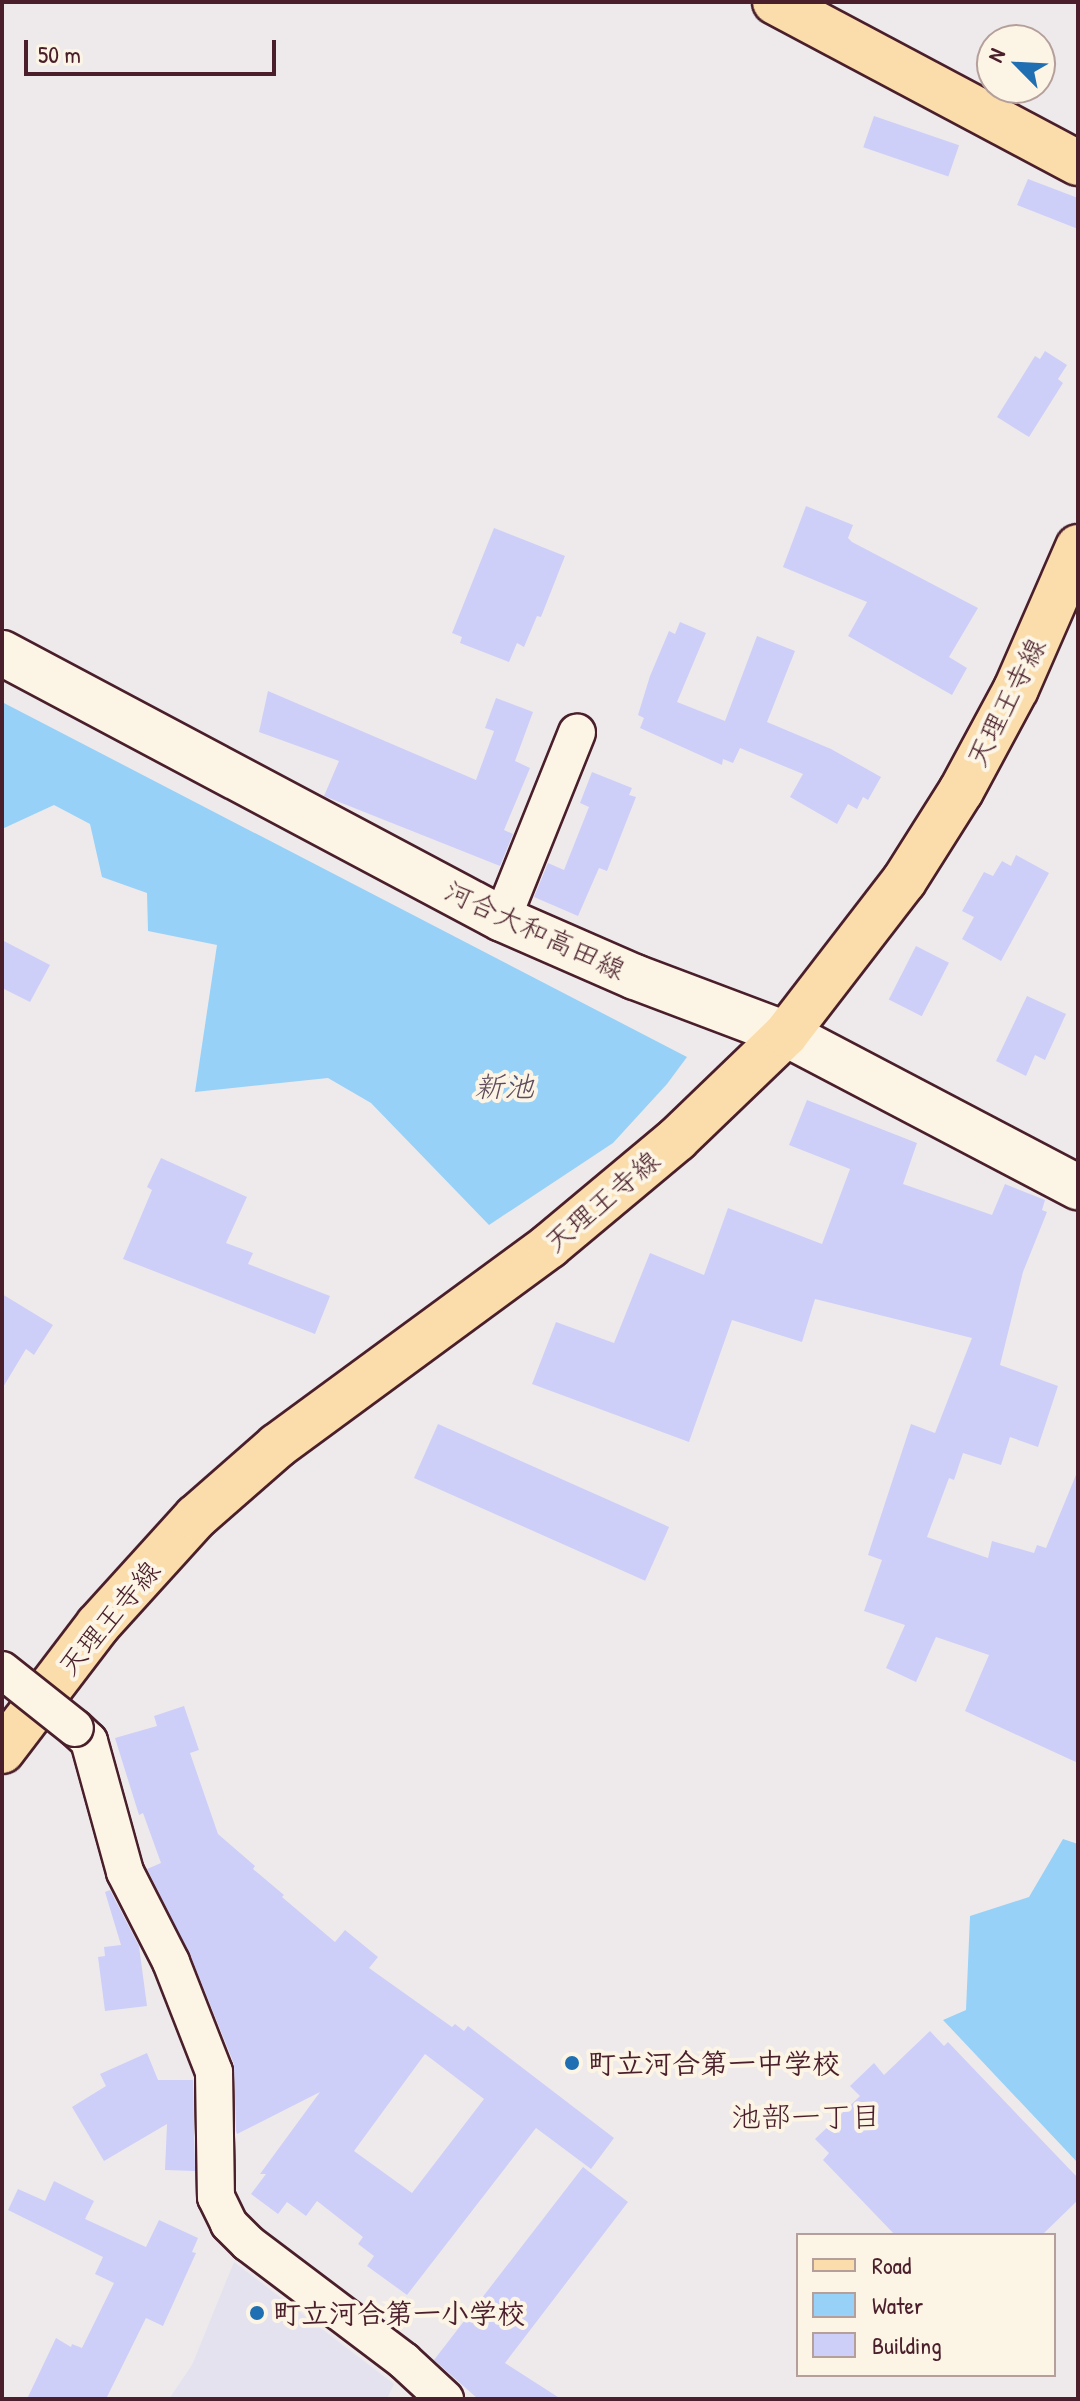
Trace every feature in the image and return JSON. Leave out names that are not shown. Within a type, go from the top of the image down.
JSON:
[{"type":"main road","points":[[775,2],[1078,163]]},
{"type":"main road","name":"天理王寺線","points":[[2,1751],[98,1625],[196,1517],[277,1446],[549,1246],[677,1139],[786,1034],[904,881],[961,791],[1016,689],[1078,547]]},
{"type":"main road","name":"河合大和高田線","points":[[2,653],[502,919],[635,977],[786,1034],[1078,1187]]},
{"type":"street","points":[[502,919],[577,732]]},
{"type":"street","points":[[2,1670],[89,1741],[125,1872],[171,1962],[214,2072],[216,2197],[229,2224],[248,2243],[404,2361],[445,2399]]},
{"type":"shaded area","name":"町立河合第一小学校","points":[[234,2262],[394,2384],[387,2399],[169,2399],[192,2365]]},
{"type":"water","name":"新池","points":[[2,702],[687,1057],[667,1084],[613,1143],[489,1225],[371,1103],[328,1078],[195,1092],[217,945],[148,931],[147,893],[102,877],[90,824],[54,805],[2,829]]},
{"type":"water","points":[[1063,1839],[1078,1844],[1078,2163],[943,2020],[966,2010],[970,1916],[1029,1897]]},
{"type":"building","points":[[874,116],[959,145],[948,177],[863,147]]},
{"type":"building","points":[[1028,179],[1078,198],[1078,229],[1017,205]]},
{"type":"building","points":[[1045,351],[1067,365],[1058,379],[1063,383],[1029,437],[997,417],[1035,356],[1040,359]]},
{"type":"building","points":[[806,506],[853,525],[848,538],[852,542],[978,608],[949,657],[967,668],[952,695],[848,636],[867,602],[783,567]]},
{"type":"building","points":[[494,528],[565,556],[541,617],[537,616],[524,647],[517,643],[509,662],[460,643],[462,637],[452,633]]},
{"type":"building","points":[[680,622],[706,633],[677,702],[725,721],[757,636],[795,651],[767,722],[831,749],[881,777],[868,800],[863,797],[857,809],[848,804],[837,824],[790,797],[803,774],[740,748],[733,763],[723,759],[722,765],[640,728],[644,718],[638,715],[650,676],[669,631],[675,634]]},
{"type":"building","points":[[268,691],[476,780],[494,731],[485,728],[496,698],[533,712],[515,761],[530,768],[504,830],[513,834],[500,866],[324,796],[339,761],[259,732]]},
{"type":"building","points":[[592,772],[632,788],[629,795],[636,797],[607,871],[599,868],[578,916],[534,897],[548,863],[564,870],[589,807],[580,803]]},
{"type":"building","points":[[1016,855],[1049,873],[1001,961],[962,939],[974,917],[962,911],[984,872],[993,876],[1002,861],[1011,866]]},
{"type":"building","points":[[2,940],[50,965],[30,1002],[2,988]]},
{"type":"building","points":[[916,946],[949,963],[922,1016],[889,999]]},
{"type":"building","points":[[1027,996],[1066,1014],[1045,1060],[1035,1055],[1026,1076],[996,1061]]},
{"type":"building","points":[[807,1100],[917,1143],[903,1184],[992,1215],[1005,1184],[1045,1200],[1042,1210],[1047,1212],[1023,1272],[1000,1365],[1058,1386],[1038,1447],[1010,1437],[1001,1465],[963,1453],[954,1480],[949,1478],[927,1537],[988,1558],[992,1541],[1034,1553],[1037,1545],[1046,1548],[1078,1470],[1078,1763],[965,1711],[989,1655],[936,1637],[916,1682],[886,1668],[905,1625],[864,1611],[882,1560],[868,1555],[911,1424],[935,1433],[972,1338],[815,1299],[802,1342],[732,1320],[689,1442],[532,1384],[556,1322],[614,1343],[650,1253],[704,1275],[728,1208],[822,1244],[850,1169],[789,1145]]},
{"type":"building","points":[[161,1158],[247,1197],[226,1243],[253,1253],[248,1264],[330,1296],[315,1334],[123,1259],[152,1190],[147,1187]]},
{"type":"building","points":[[2,1294],[53,1325],[34,1355],[26,1349],[2,1389]]},
{"type":"building","points":[[438,1424],[669,1527],[645,1581],[414,1478]]},
{"type":"building","points":[[184,1706],[199,1750],[190,1753],[218,1834],[255,1866],[253,1869],[284,1895],[282,1897],[335,1942],[345,1930],[378,1957],[369,1968],[452,2027],[455,2024],[464,2031],[468,2026],[614,2138],[591,2169],[536,2128],[407,2295],[367,2266],[374,2256],[358,2244],[363,2237],[317,2201],[306,2216],[287,2202],[278,2214],[251,2194],[266,2174],[260,2174],[320,2092],[237,2134],[234,2064],[190,1954],[147,1869],[161,1863],[143,1813],[139,1815],[115,1738],[157,1726],[154,1716]],"holes":[[[425,2054],[484,2099],[412,2193],[354,2151]]]},
{"type":"building","points":[[110,1890],[139,1946],[147,2006],[105,2011],[98,1957],[105,1956],[104,1947],[121,1945],[105,1892]]},
{"type":"building","points":[[930,2031],[944,2046],[948,2042],[1078,2178],[1078,2200],[1044,2233],[893,2233],[823,2160],[829,2153],[815,2139],[860,2096],[850,2086],[874,2063],[884,2075]]},
{"type":"building","points":[[147,2053],[158,2080],[193,2080],[195,2171],[165,2170],[167,2124],[104,2161],[72,2107],[106,2086],[100,2074]]},
{"type":"building","points":[[583,2167],[628,2202],[505,2363],[561,2399],[478,2399],[434,2360]]},
{"type":"building","points":[[54,2181],[94,2201],[85,2219],[146,2247],[159,2220],[198,2238],[192,2252],[196,2253],[163,2326],[146,2318],[106,2399],[27,2399],[56,2338],[71,2347],[72,2344],[82,2348],[114,2283],[95,2274],[103,2257],[8,2210],[18,2189],[45,2201]]},
{"type":"place","name":"町立河合第一中学校","points":[[572,2063]]},
{"type":"place","name":"町立河合第一小学校","points":[[257,2313]]},
{"type":"district","name":"池部一丁目","points":[[806,2116]]}]
